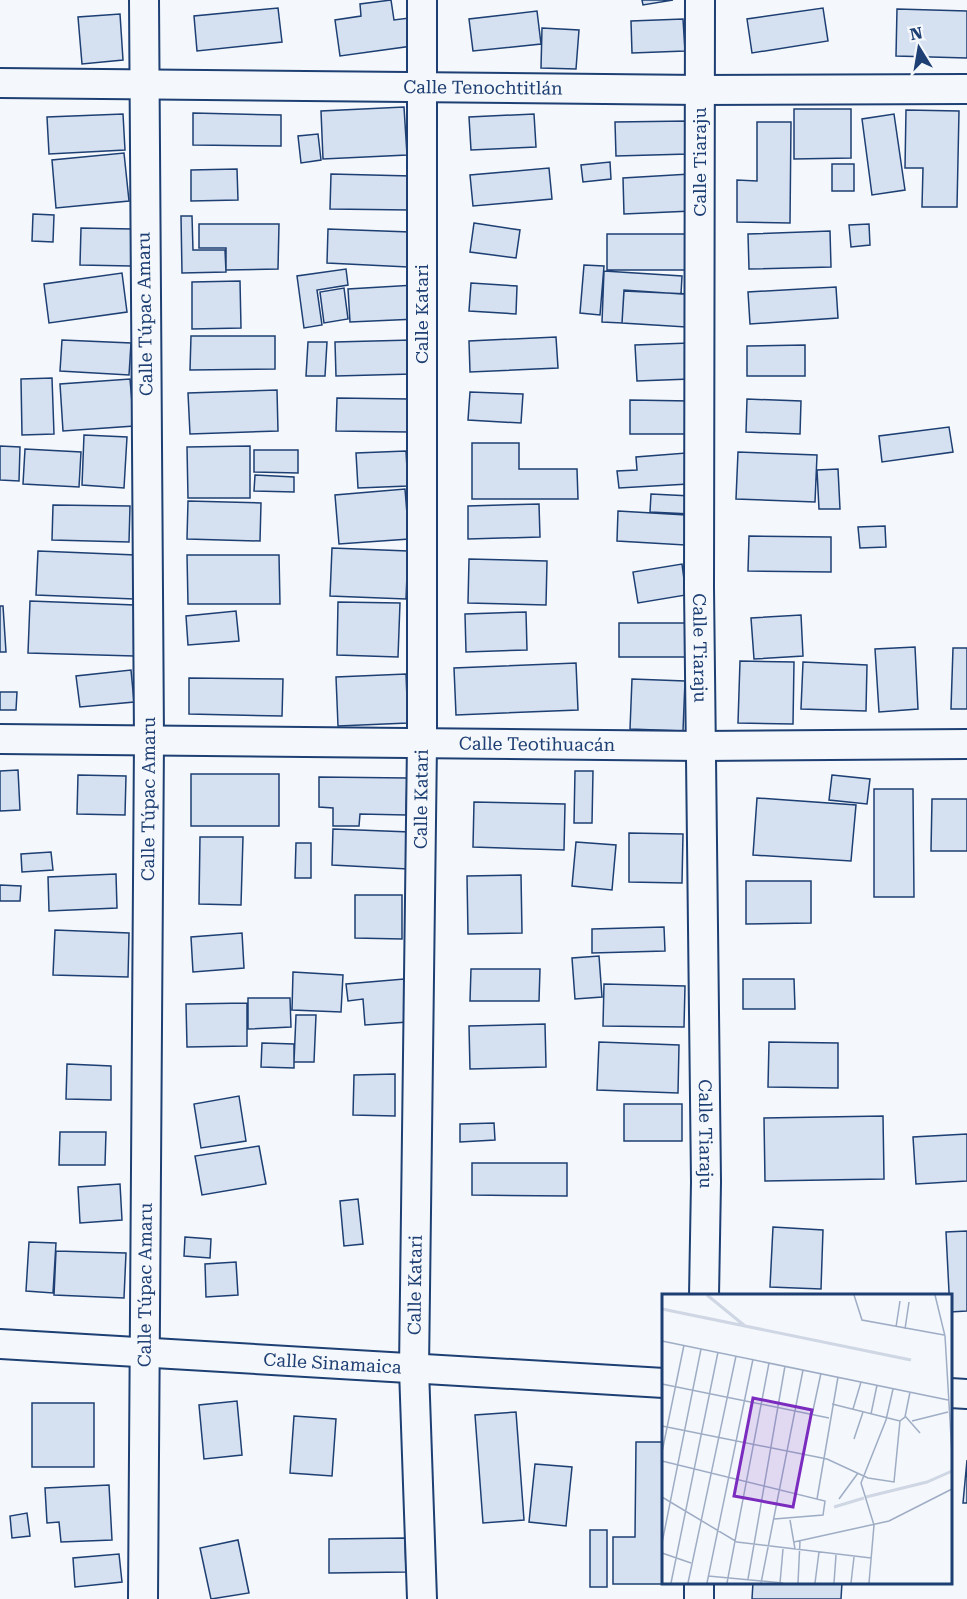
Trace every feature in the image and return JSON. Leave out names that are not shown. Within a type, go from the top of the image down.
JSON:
[{"type":"street","name":"Calle Túpac Amaru","points":[[143,1599],[149,741],[144,0]]},
{"type":"street","name":"Calle Katari","points":[[422,0],[422,743],[414,1369],[422,1599]]},
{"type":"street","name":"Calle Tiaraju","points":[[700,0],[701,746],[706,1182],[704,1294]]},
{"type":"street","name":"Calle Tenochtitlán","points":[[0,83],[700,90],[967,89]]},
{"type":"street","name":"Calle Teotihuacán","points":[[0,739],[701,746],[967,744]]},
{"type":"street","name":"Calle Sinamaica","points":[[0,1344],[662,1383]]},
{"type":"building","points":[[391,0],[394,20],[409,18],[412,46],[340,56],[335,20],[361,16],[360,4]]},
{"type":"building","points":[[642,0],[673,0],[643,5]]},
{"type":"building","points":[[278,8],[282,42],[197,51],[194,16]]},
{"type":"building","points":[[823,8],[828,41],[752,53],[747,19]]},
{"type":"building","points":[[897,9],[967,11],[967,58],[896,56]]},
{"type":"building","points":[[537,11],[541,44],[473,51],[469,19]]},
{"type":"building","points":[[120,14],[123,60],[82,64],[78,17]]},
{"type":"building","points":[[683,19],[685,51],[632,53],[631,21]]},
{"type":"building","points":[[542,28],[579,30],[576,69],[541,68]]},
{"type":"building","points":[[404,107],[407,155],[323,159],[321,111]]},
{"type":"building","points":[[794,109],[851,109],[851,158],[794,159]]},
{"type":"building","points":[[906,110],[959,111],[957,207],[922,207],[923,168],[905,168]]},
{"type":"building","points":[[193,113],[281,115],[281,146],[193,145]]},
{"type":"building","points":[[123,114],[125,150],[49,154],[47,117]]},
{"type":"building","points":[[534,114],[536,147],[471,150],[469,117]]},
{"type":"building","points":[[894,114],[905,190],[872,195],[862,119]]},
{"type":"building","points":[[688,121],[688,154],[616,156],[615,122]]},
{"type":"building","points":[[757,122],[791,122],[790,223],[737,222],[737,180],[757,181]]},
{"type":"building","points":[[318,134],[321,160],[301,163],[298,136]]},
{"type":"building","points":[[124,153],[129,201],[56,208],[52,160]]},
{"type":"building","points":[[610,162],[611,179],[583,182],[581,165]]},
{"type":"building","points":[[832,164],[854,164],[854,191],[832,191]]},
{"type":"building","points":[[549,168],[552,199],[473,206],[470,175]]},
{"type":"building","points":[[237,169],[238,200],[191,201],[191,170]]},
{"type":"building","points":[[331,174],[411,176],[410,210],[330,209]]},
{"type":"building","points":[[690,174],[692,211],[624,214],[623,178]]},
{"type":"building","points":[[33,214],[54,215],[53,242],[32,241]]},
{"type":"building","points":[[181,216],[192,216],[193,250],[225,250],[226,272],[182,273]]},
{"type":"building","points":[[474,223],[520,230],[516,258],[470,252]]},
{"type":"building","points":[[199,224],[279,224],[278,269],[226,270],[226,248],[199,248]]},
{"type":"building","points":[[869,224],[870,245],[851,247],[849,225]]},
{"type":"building","points":[[81,228],[132,229],[131,266],[80,265]]},
{"type":"building","points":[[328,229],[410,232],[408,267],[327,263]]},
{"type":"building","points":[[830,231],[831,267],[749,269],[748,234]]},
{"type":"building","points":[[607,234],[687,234],[687,270],[607,270]]},
{"type":"building","points":[[584,265],[604,266],[600,315],[580,313]]},
{"type":"building","points":[[346,269],[348,285],[317,290],[322,325],[304,328],[297,276]]},
{"type":"building","points":[[604,271],[682,276],[681,294],[624,290],[622,323],[602,322]]},
{"type":"building","points":[[122,273],[127,312],[49,323],[44,284]]},
{"type":"building","points":[[240,281],[241,328],[192,329],[192,282]]},
{"type":"building","points":[[471,283],[517,286],[516,314],[469,311]]},
{"type":"building","points":[[415,285],[417,319],[350,322],[348,289]]},
{"type":"building","points":[[836,287],[838,318],[750,324],[748,292]]},
{"type":"building","points":[[344,288],[348,319],[324,323],[320,292]]},
{"type":"building","points":[[624,291],[688,294],[686,327],[622,323]]},
{"type":"building","points":[[191,336],[275,336],[275,369],[190,370]]},
{"type":"building","points":[[556,337],[558,368],[470,372],[469,341]]},
{"type":"building","points":[[62,340],[131,343],[129,375],[60,371]]},
{"type":"building","points":[[412,340],[412,374],[336,376],[335,342]]},
{"type":"building","points":[[308,342],[327,342],[325,376],[306,376]]},
{"type":"building","points":[[689,343],[690,379],[637,381],[635,345]]},
{"type":"building","points":[[805,345],[805,376],[747,376],[747,346]]},
{"type":"building","points":[[52,378],[54,434],[22,435],[21,379]]},
{"type":"building","points":[[130,379],[134,426],[63,431],[60,384]]},
{"type":"building","points":[[277,390],[278,431],[190,434],[188,393]]},
{"type":"building","points":[[470,392],[523,394],[521,423],[468,420]]},
{"type":"building","points":[[337,398],[409,399],[408,432],[336,431]]},
{"type":"building","points":[[747,399],[801,401],[800,434],[746,432]]},
{"type":"building","points":[[630,400],[690,401],[689,434],[630,434]]},
{"type":"building","points":[[949,427],[953,452],[882,462],[879,436]]},
{"type":"building","points":[[84,435],[127,437],[124,488],[82,485]]},
{"type":"building","points":[[472,443],[519,443],[519,469],[577,469],[578,499],[472,499]]},
{"type":"building","points":[[0,446],[20,447],[19,481],[0,480]]},
{"type":"building","points":[[250,446],[250,498],[188,498],[187,447]]},
{"type":"building","points":[[25,449],[81,452],[79,487],[23,484]]},
{"type":"building","points":[[254,450],[298,450],[298,473],[254,472]]},
{"type":"building","points":[[406,451],[408,486],[358,488],[356,453]]},
{"type":"building","points":[[738,452],[817,455],[815,502],[736,499]]},
{"type":"building","points":[[686,453],[688,484],[619,488],[617,471],[637,470],[636,457]]},
{"type":"building","points":[[838,469],[840,509],[819,509],[817,470]]},
{"type":"building","points":[[255,475],[294,477],[294,492],[254,491]]},
{"type":"building","points":[[405,489],[409,539],[339,544],[335,495]]},
{"type":"building","points":[[651,494],[691,496],[691,514],[650,512]]},
{"type":"building","points":[[188,501],[261,503],[260,541],[187,539]]},
{"type":"building","points":[[539,504],[540,537],[468,539],[468,506]]},
{"type":"building","points":[[53,505],[130,506],[129,542],[52,540]]},
{"type":"building","points":[[618,511],[686,515],[685,545],[617,541]]},
{"type":"building","points":[[885,526],[886,547],[860,548],[858,527]]},
{"type":"building","points":[[749,536],[831,537],[831,572],[748,571]]},
{"type":"building","points":[[332,548],[408,551],[406,599],[330,596]]},
{"type":"building","points":[[38,551],[136,555],[134,599],[36,595]]},
{"type":"building","points":[[187,555],[279,555],[280,604],[188,604]]},
{"type":"building","points":[[469,559],[547,561],[546,605],[468,603]]},
{"type":"building","points":[[682,564],[686,595],[638,603],[633,572]]},
{"type":"building","points":[[30,601],[135,605],[134,656],[28,653]]},
{"type":"building","points":[[338,602],[400,603],[398,657],[337,655]]},
{"type":"building","points":[[0,606],[3,606],[6,652],[0,652]]},
{"type":"building","points":[[236,611],[239,641],[188,645],[186,616]]},
{"type":"building","points":[[526,612],[527,650],[466,652],[465,614]]},
{"type":"building","points":[[801,615],[803,656],[754,659],[751,618]]},
{"type":"building","points":[[619,623],[686,623],[686,657],[619,657]]},
{"type":"building","points":[[915,647],[918,709],[879,712],[875,649]]},
{"type":"building","points":[[953,648],[967,648],[967,709],[951,709]]},
{"type":"building","points":[[740,661],[794,662],[793,724],[738,723]]},
{"type":"building","points":[[803,662],[867,665],[866,711],[801,709]]},
{"type":"building","points":[[576,663],[578,710],[456,715],[454,668]]},
{"type":"building","points":[[131,670],[134,702],[80,707],[76,676]]},
{"type":"building","points":[[406,674],[408,723],[338,726],[336,677]]},
{"type":"building","points":[[189,678],[283,679],[282,716],[189,714]]},
{"type":"building","points":[[632,679],[685,681],[683,731],[630,729]]},
{"type":"building","points":[[0,692],[17,692],[16,710],[0,710]]},
{"type":"building","points":[[18,770],[20,810],[0,811],[0,771]]},
{"type":"building","points":[[575,771],[593,771],[592,823],[574,823]]},
{"type":"building","points":[[191,774],[279,774],[279,826],[191,826]]},
{"type":"building","points":[[78,775],[126,776],[125,815],[77,814]]},
{"type":"building","points":[[832,775],[870,779],[867,804],[829,800]]},
{"type":"building","points":[[319,777],[407,778],[406,815],[360,814],[359,826],[333,826],[333,808],[319,807]]},
{"type":"building","points":[[874,789],[913,789],[914,897],[874,897]]},
{"type":"building","points":[[757,798],[856,805],[851,861],[753,855]]},
{"type":"building","points":[[932,799],[967,799],[967,851],[931,851]]},
{"type":"building","points":[[474,802],[565,804],[564,850],[473,847]]},
{"type":"building","points":[[333,829],[410,832],[408,869],[332,865]]},
{"type":"building","points":[[629,833],[683,834],[682,883],[629,882]]},
{"type":"building","points":[[200,837],[243,837],[241,905],[199,904]]},
{"type":"building","points":[[576,842],[616,845],[612,890],[572,886]]},
{"type":"building","points":[[296,843],[311,843],[311,878],[295,878]]},
{"type":"building","points":[[51,852],[53,870],[22,872],[21,854]]},
{"type":"building","points":[[116,874],[117,908],[49,911],[48,877]]},
{"type":"building","points":[[521,875],[522,933],[468,934],[467,876]]},
{"type":"building","points":[[746,881],[811,881],[811,923],[746,924]]},
{"type":"building","points":[[0,885],[21,886],[20,901],[0,901]]},
{"type":"building","points":[[355,895],[402,895],[402,939],[355,938]]},
{"type":"building","points":[[664,927],[665,951],[592,953],[592,929]]},
{"type":"building","points":[[55,930],[129,933],[128,977],[53,975]]},
{"type":"building","points":[[242,933],[244,968],[193,972],[191,937]]},
{"type":"building","points":[[599,956],[602,997],[575,999],[572,958]]},
{"type":"building","points":[[471,969],[540,969],[539,1001],[470,1001]]},
{"type":"building","points":[[293,972],[343,975],[341,1012],[292,1010]]},
{"type":"building","points":[[404,979],[408,1022],[365,1025],[363,999],[348,1001],[346,984]]},
{"type":"building","points":[[743,979],[794,979],[795,1009],[743,1009]]},
{"type":"building","points":[[604,984],[685,986],[684,1027],[603,1026]]},
{"type":"building","points":[[248,998],[290,998],[291,1027],[248,1029]]},
{"type":"building","points":[[247,1003],[247,1046],[187,1047],[186,1004]]},
{"type":"building","points":[[296,1015],[316,1015],[314,1062],[294,1062]]},
{"type":"building","points":[[545,1024],[546,1067],[470,1069],[469,1026]]},
{"type":"building","points":[[599,1042],[679,1045],[678,1093],[597,1090]]},
{"type":"building","points":[[769,1042],[838,1043],[838,1088],[768,1087]]},
{"type":"building","points":[[262,1043],[294,1044],[294,1068],[261,1067]]},
{"type":"building","points":[[67,1064],[111,1066],[111,1100],[66,1099]]},
{"type":"building","points":[[395,1074],[395,1116],[353,1115],[354,1075]]},
{"type":"building","points":[[239,1096],[246,1141],[201,1148],[194,1104]]},
{"type":"building","points":[[624,1104],[682,1104],[682,1141],[624,1141]]},
{"type":"building","points":[[883,1116],[884,1179],[765,1181],[764,1118]]},
{"type":"building","points":[[494,1123],[495,1140],[460,1142],[460,1124]]},
{"type":"building","points":[[60,1132],[106,1132],[105,1165],[59,1165]]},
{"type":"building","points":[[967,1134],[967,1181],[916,1184],[913,1137]]},
{"type":"building","points":[[259,1146],[266,1184],[202,1195],[195,1156]]},
{"type":"building","points":[[472,1163],[567,1163],[567,1196],[472,1195]]},
{"type":"building","points":[[120,1184],[122,1220],[80,1223],[78,1187]]},
{"type":"building","points":[[358,1199],[363,1244],[344,1246],[340,1201]]},
{"type":"building","points":[[773,1227],[823,1230],[821,1289],[770,1287]]},
{"type":"building","points":[[967,1231],[967,1311],[952,1312],[946,1232]]},
{"type":"building","points":[[185,1237],[211,1239],[210,1258],[184,1256]]},
{"type":"building","points":[[29,1242],[56,1243],[53,1293],[26,1291]]},
{"type":"building","points":[[56,1251],[126,1253],[124,1298],[54,1295]]},
{"type":"building","points":[[236,1262],[238,1295],[206,1297],[205,1264]]},
{"type":"building","points":[[237,1401],[242,1455],[204,1459],[199,1405]]},
{"type":"building","points":[[32,1403],[94,1403],[94,1467],[32,1467]]},
{"type":"building","points":[[516,1412],[524,1520],[483,1523],[475,1415]]},
{"type":"building","points":[[294,1416],[336,1419],[332,1476],[290,1473]]},
{"type":"building","points":[[636,1442],[662,1442],[662,1584],[613,1584],[613,1537],[635,1537]]},
{"type":"building","points":[[967,1460],[967,1503],[963,1503]]},
{"type":"building","points":[[535,1464],[572,1467],[566,1526],[529,1522]]},
{"type":"building","points":[[109,1485],[112,1540],[61,1542],[59,1522],[47,1523],[45,1488]]},
{"type":"building","points":[[27,1513],[30,1536],[12,1538],[10,1516]]},
{"type":"building","points":[[590,1530],[607,1530],[607,1587],[590,1587]]},
{"type":"building","points":[[405,1538],[406,1572],[329,1573],[329,1539]]},
{"type":"building","points":[[238,1540],[249,1593],[211,1599],[200,1548]]},
{"type":"building","points":[[119,1554],[122,1582],[75,1587],[73,1558]]},
{"type":"building","points":[[753,1584],[842,1584],[841,1599],[752,1599]]}]
